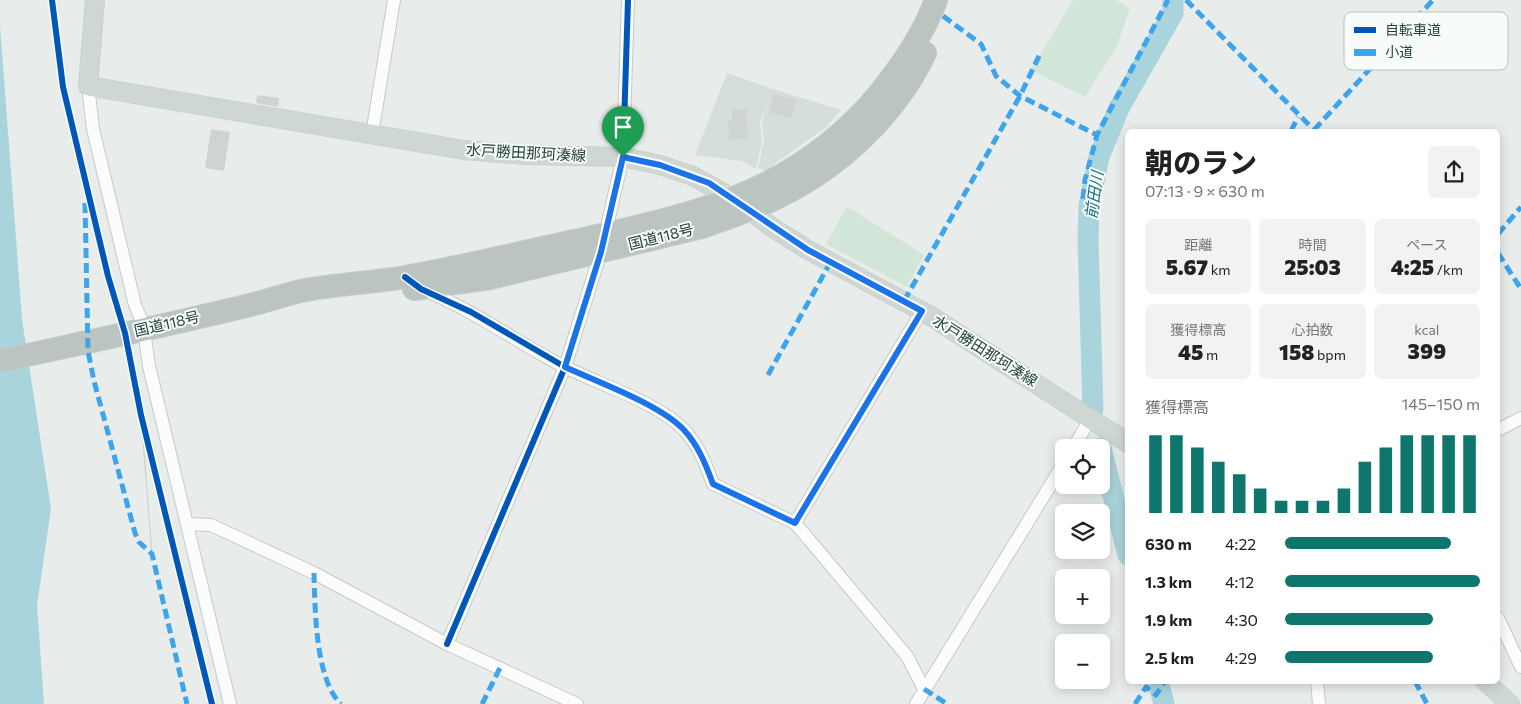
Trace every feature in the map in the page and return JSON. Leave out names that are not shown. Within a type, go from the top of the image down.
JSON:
[{"type":"highway","name":"国道118号","points":[[0,361],[246,306],[303,291],[413,283],[603,243],[690,213],[742,204],[816,154],[867,108],[904,62],[939,2]]},
{"type":"main road","points":[[88,86],[95,0]]},
{"type":"main road","name":"水戸勝田那珂湊線","points":[[88,86],[495,154],[623,157],[682,171],[709,183],[808,250],[922,311],[1125,441]]},
{"type":"main road","points":[[1488,684],[1510,704]]},
{"type":"street","points":[[372,134],[394,0]]},
{"type":"street","points":[[448,644],[565,367],[603,243],[623,157],[628,0]]},
{"type":"street","points":[[88,86],[93,129],[135,305],[144,328],[149,366],[230,704]]},
{"type":"street","points":[[413,283],[471,312],[565,367],[666,414],[685,430],[704,460],[713,484],[795,523],[907,656],[924,689]]},
{"type":"street","points":[[795,523],[922,311]]},
{"type":"street","points":[[1078,439],[1091,418]]},
{"type":"street","points":[[1500,429],[1521,418]]},
{"type":"street","points":[[916,704],[1055,478]]},
{"type":"street","points":[[187,524],[211,525],[314,574],[448,644],[577,704]]},
{"type":"street","points":[[1500,622],[1521,667]]},
{"type":"street","points":[[1317,684],[1319,704]]},
{"type":"shaded area","points":[[727,73],[841,110],[825,128],[766,170],[758,168],[764,141],[762,122],[768,102],[760,122],[762,142],[756,169],[742,161],[695,155]]},
{"type":"green space","points":[[1073,0],[1116,0],[1130,9],[1117,46],[1085,97],[1031,70]]},
{"type":"green space","points":[[847,206],[924,255],[907,287],[826,244]]},
{"type":"water","points":[[0,25],[22,319],[51,509],[37,605],[44,704],[0,704]]},
{"type":"building","points":[[774,94],[797,100],[791,118],[769,112]]},
{"type":"building","points":[[257,95],[279,98],[278,107],[256,103]]},
{"type":"building","points":[[746,109],[748,138],[729,140],[728,120],[732,120],[732,110]]},
{"type":"building","points":[[211,129],[230,132],[224,171],[205,168]]},
{"type":"waterway","name":"前田川","points":[[1093,409],[1088,240],[1089,206],[1099,157],[1119,108],[1173,13],[1173,0]]},
{"type":"waterway","name":"前田川","points":[[1110,484],[1125,543]]},
{"type":"waterway","name":"前田川","points":[[1159,684],[1164,704]]},
{"type":"tram line","points":[[141,415],[152,554]]},
{"type":"marked path","points":[[943,16],[981,44],[996,76],[1020,96],[1097,135],[1168,0]]},
{"type":"marked path","points":[[1186,0],[1313,129]]},
{"type":"marked path","points":[[1422,12],[1433,0]]},
{"type":"marked path","points":[[904,301],[1020,96],[1040,54]]},
{"type":"marked path","points":[[1315,129],[1369,70]]},
{"type":"marked path","points":[[1292,129],[1298,117]]},
{"type":"marked path","points":[[1083,199],[1085,180],[1097,135]]},
{"type":"marked path","points":[[85,203],[88,351],[94,381],[135,533],[139,542],[152,554],[187,704]]},
{"type":"marked path","points":[[1500,232],[1521,207]]},
{"type":"marked path","points":[[1500,256],[1521,289]]},
{"type":"marked path","points":[[768,375],[830,263]]},
{"type":"marked path","points":[[314,573],[316,623],[321,661],[332,693],[341,704]]},
{"type":"marked path","points":[[482,704],[500,668]]},
{"type":"marked path","points":[[1135,704],[1146,687],[1156,695],[1163,684]]},
{"type":"marked path","points":[[1417,684],[1427,704]]},
{"type":"marked path","points":[[924,689],[947,704]]},
{"type":"cycle path","points":[[52,0],[63,87],[108,276],[125,333],[141,415],[212,704]]},
{"type":"cycle path","points":[[447,644],[565,367],[601,252],[623,157],[628,0]]},
{"type":"cycle path","points":[[405,277],[421,289],[471,312],[565,367],[666,414],[685,430],[705,460],[713,484],[795,523],[922,311]]},
{"type":"route","points":[[623,157],[682,171],[709,183],[808,250],[922,311],[913,330],[795,523],[713,484],[704,460],[685,430],[666,414],[565,367],[601,252],[623,157]]}]
